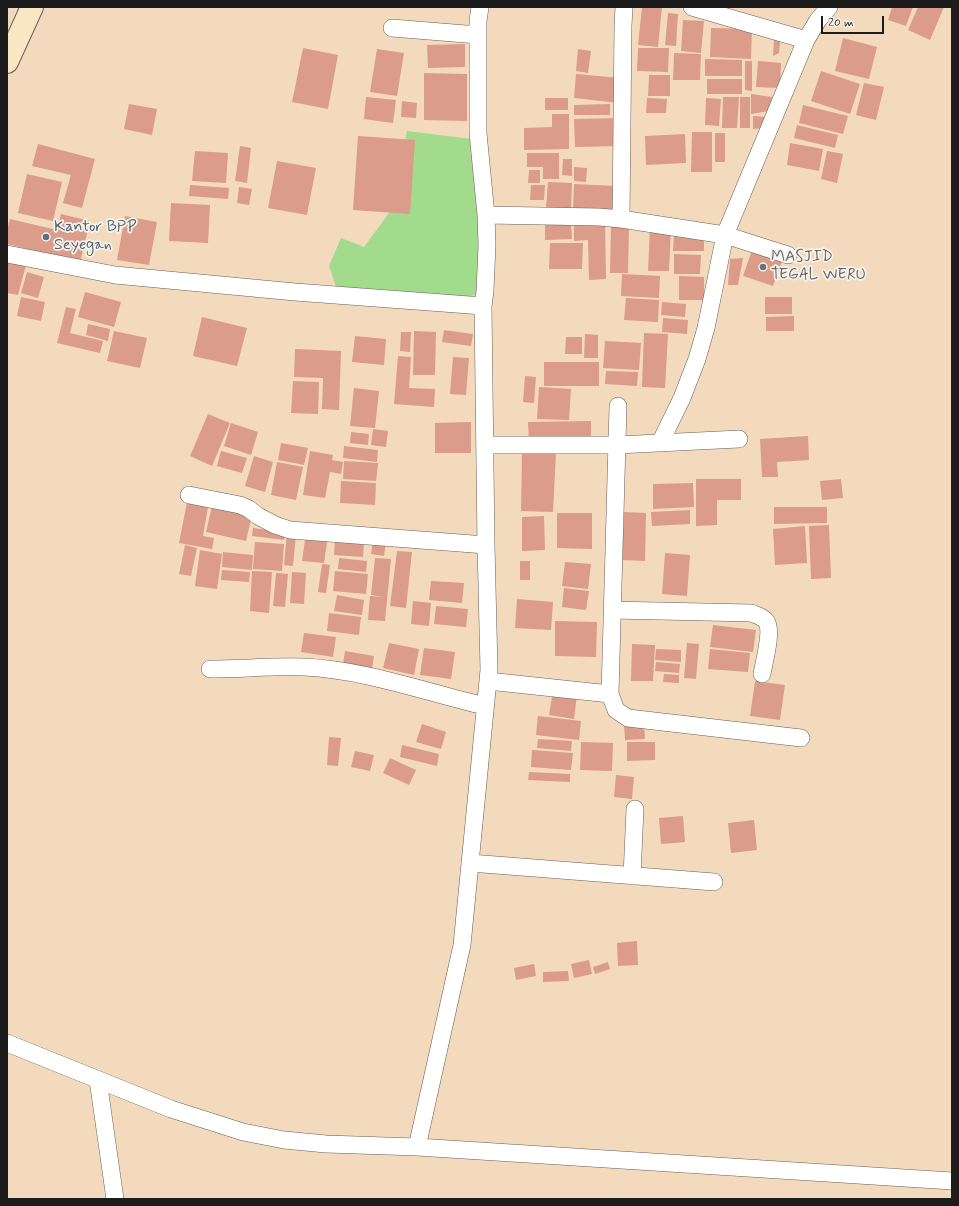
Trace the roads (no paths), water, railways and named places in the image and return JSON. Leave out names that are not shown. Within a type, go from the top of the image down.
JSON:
[{"type":"main road","points":[[7,62],[32,7]]},
{"type":"street","points":[[416,1147],[462,945],[489,670],[483,306],[487,246],[486,215],[478,133],[478,35],[480,7]]},
{"type":"street","points":[[621,219],[624,7]]},
{"type":"street","points":[[692,7],[806,40]]},
{"type":"street","points":[[660,443],[682,398],[697,359],[706,328],[725,235],[806,40],[818,20],[829,7]]},
{"type":"street","points":[[392,28],[478,35]]},
{"type":"street","points":[[486,215],[599,217],[621,219],[725,235],[788,255]]},
{"type":"street","points":[[7,254],[115,275],[295,292],[483,306]]},
{"type":"street","points":[[618,406],[610,694],[616,710],[628,718],[802,738]]},
{"type":"street","points":[[485,445],[617,445],[740,439]]},
{"type":"street","points":[[189,495],[240,505],[275,525],[290,530],[486,545]]},
{"type":"street","points":[[612,610],[751,613],[759,616],[766,621],[769,630],[762,674]]},
{"type":"street","points":[[210,669],[304,667],[336,671],[394,682],[485,706]]},
{"type":"street","points":[[488,681],[610,694]]},
{"type":"street","points":[[632,876],[635,808]]},
{"type":"street","points":[[470,863],[714,882]]},
{"type":"street","points":[[7,1043],[171,1109],[243,1132],[284,1140],[326,1144],[416,1147],[952,1181]]},
{"type":"street","points":[[98,1080],[115,1199]]},
{"type":"place","name":"Kantor BPP Seyegan","points":[[46,237]]},
{"type":"place","name":"MASJID TEGAL WERU","points":[[763,267]]}]
